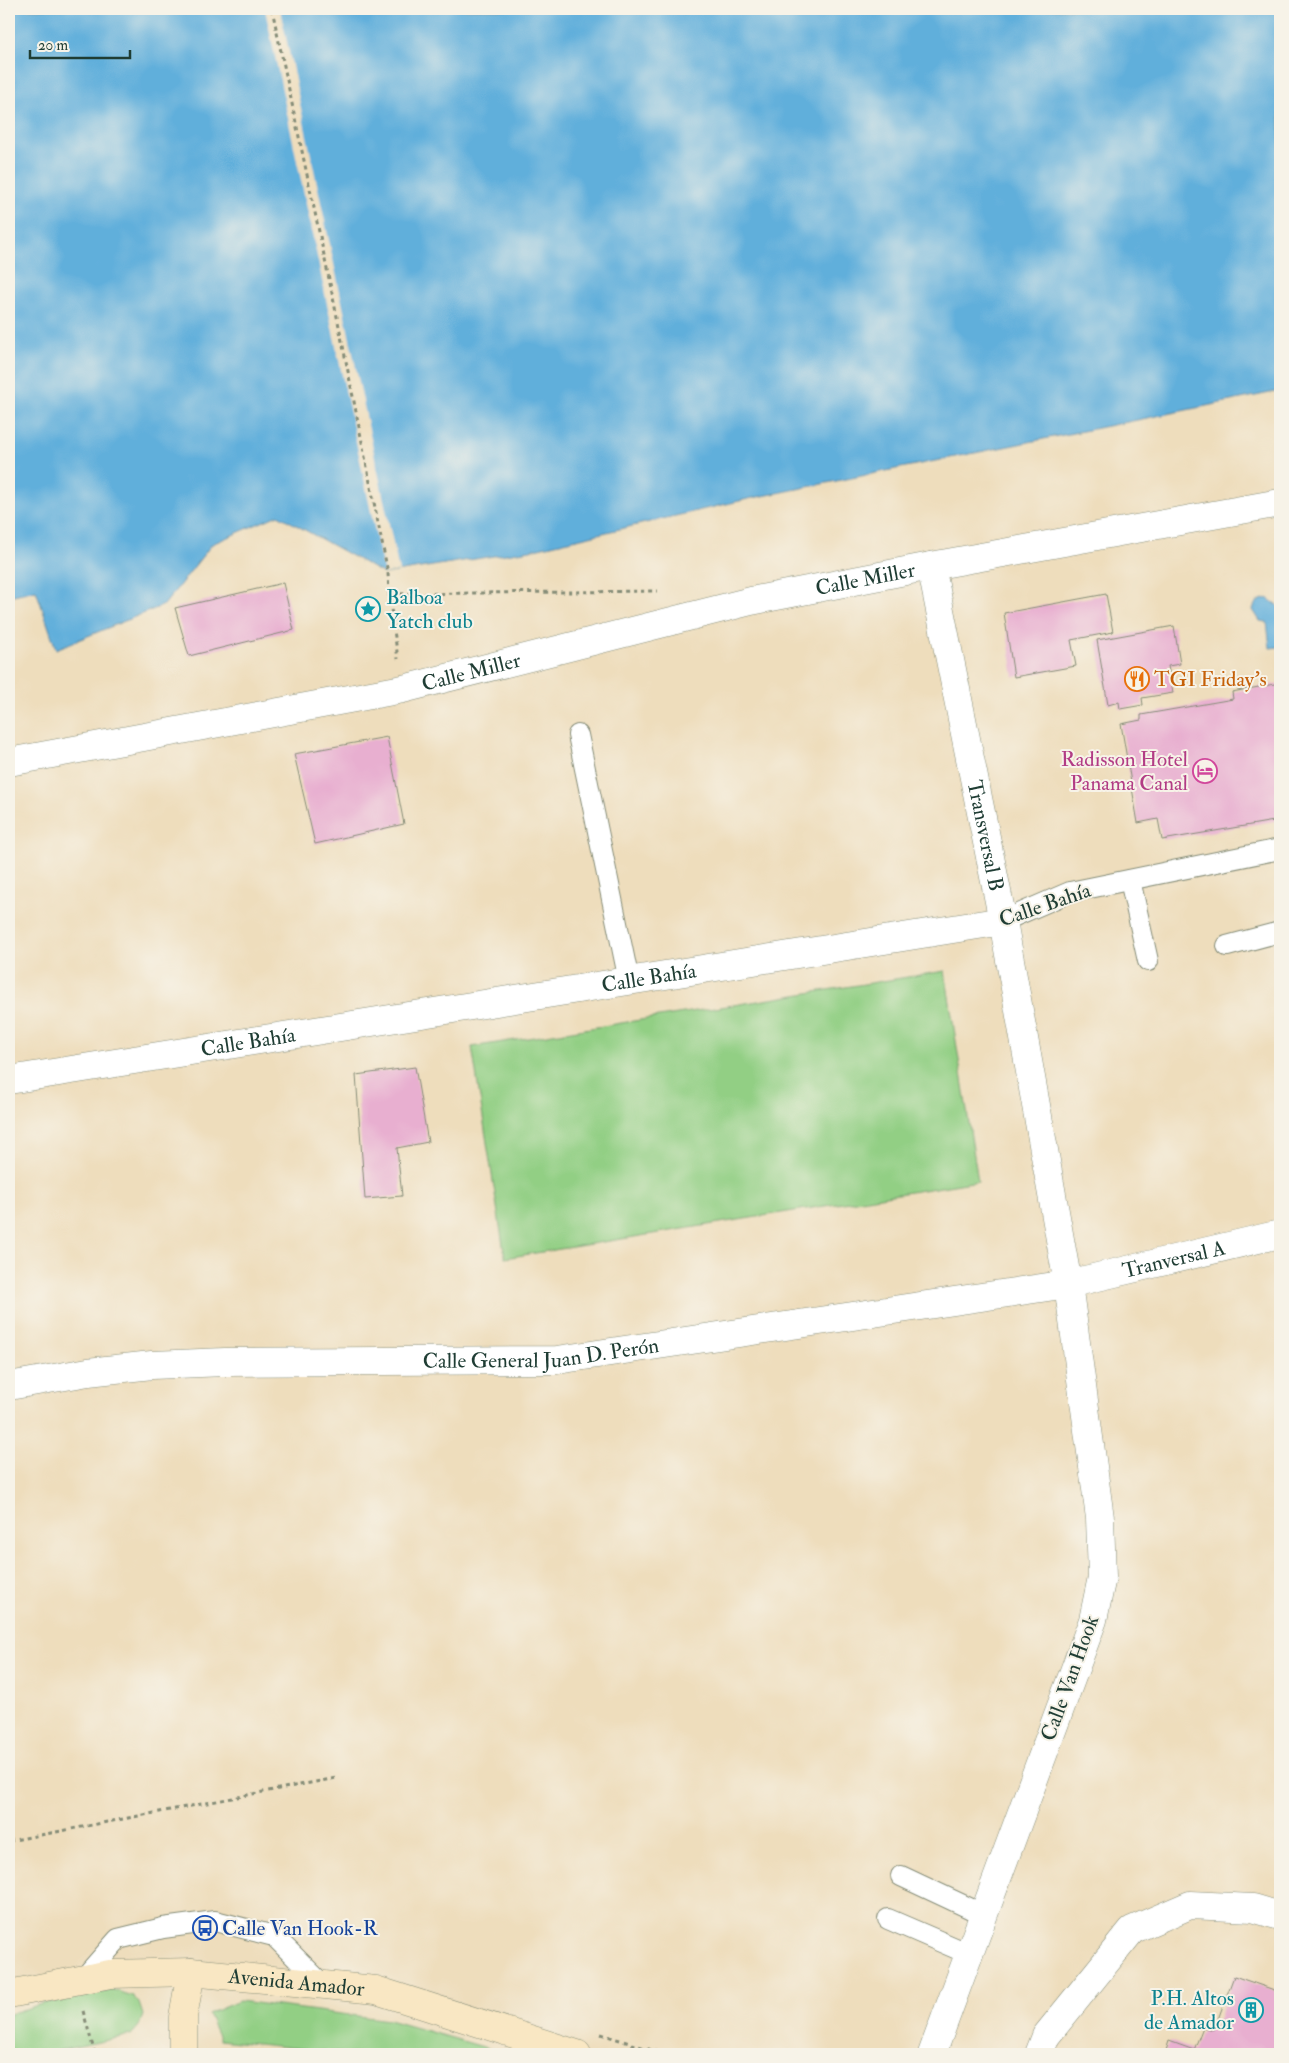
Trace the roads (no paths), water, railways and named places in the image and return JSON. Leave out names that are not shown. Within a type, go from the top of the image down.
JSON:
[{"type":"main road","name":"Avenida Amador","points":[[9,1994],[110,1974],[191,1972],[376,1990],[577,2054]]},
{"type":"main road","points":[[183,2054],[183,2017],[191,1972]]},
{"type":"street","name":"Calle Miller","points":[[9,762],[403,689],[750,601],[931,566],[1280,503]]},
{"type":"street","name":"Transversal B","points":[[931,566],[1003,921],[1068,1284]]},
{"type":"street","name":"Calle Bahía","points":[[9,1080],[1003,921]]},
{"type":"street","name":"Tranversal A","points":[[1068,1284],[1280,1234]]},
{"type":"street","name":"Calle General Juan D. Perón","points":[[9,1386],[88,1372],[152,1365],[225,1362],[557,1360],[1068,1284]]},
{"type":"street","name":"Calle Van Hook","points":[[932,2054],[1093,1620],[1102,1577],[1100,1518],[1068,1284]]},
{"type":"street","points":[[1039,2054],[1046,2036],[1132,1930],[1190,1905],[1252,1908],[1280,1916]]},
{"type":"lane","points":[[578,735],[629,981]]},
{"type":"lane","name":"Calle Bahía","points":[[1003,921],[1070,892],[1280,849]]},
{"type":"lane","points":[[1130,880],[1148,961]]},
{"type":"lane","points":[[1227,946],[1280,932]]},
{"type":"lane","points":[[901,1876],[984,1915]]},
{"type":"lane","points":[[888,1919],[969,1954]]},
{"type":"lane","points":[[79,1980],[118,1939],[163,1928],[215,1921],[274,1936],[323,1985]]},
{"type":"water","points":[[9,9],[1280,9],[1280,391],[748,499],[530,550],[384,574],[278,515],[212,544],[164,605],[56,649],[36,590],[9,596]]},
{"type":"water","points":[[1267,598],[1280,607],[1279,647],[1270,648],[1267,622],[1260,621],[1253,610],[1256,603]]},
{"type":"place","name":"Balboa Yatch club","points":[[368,609]]},
{"type":"place","name":"TGI Friday's","points":[[1137,679]]},
{"type":"place","name":"Radisson Hotel Panama Canal","points":[[1205,771]]},
{"type":"place","name":"Calle Van Hook-R","points":[[205,1928]]},
{"type":"place","name":"P.H. Altos de Amador","points":[[1251,2010]]}]
